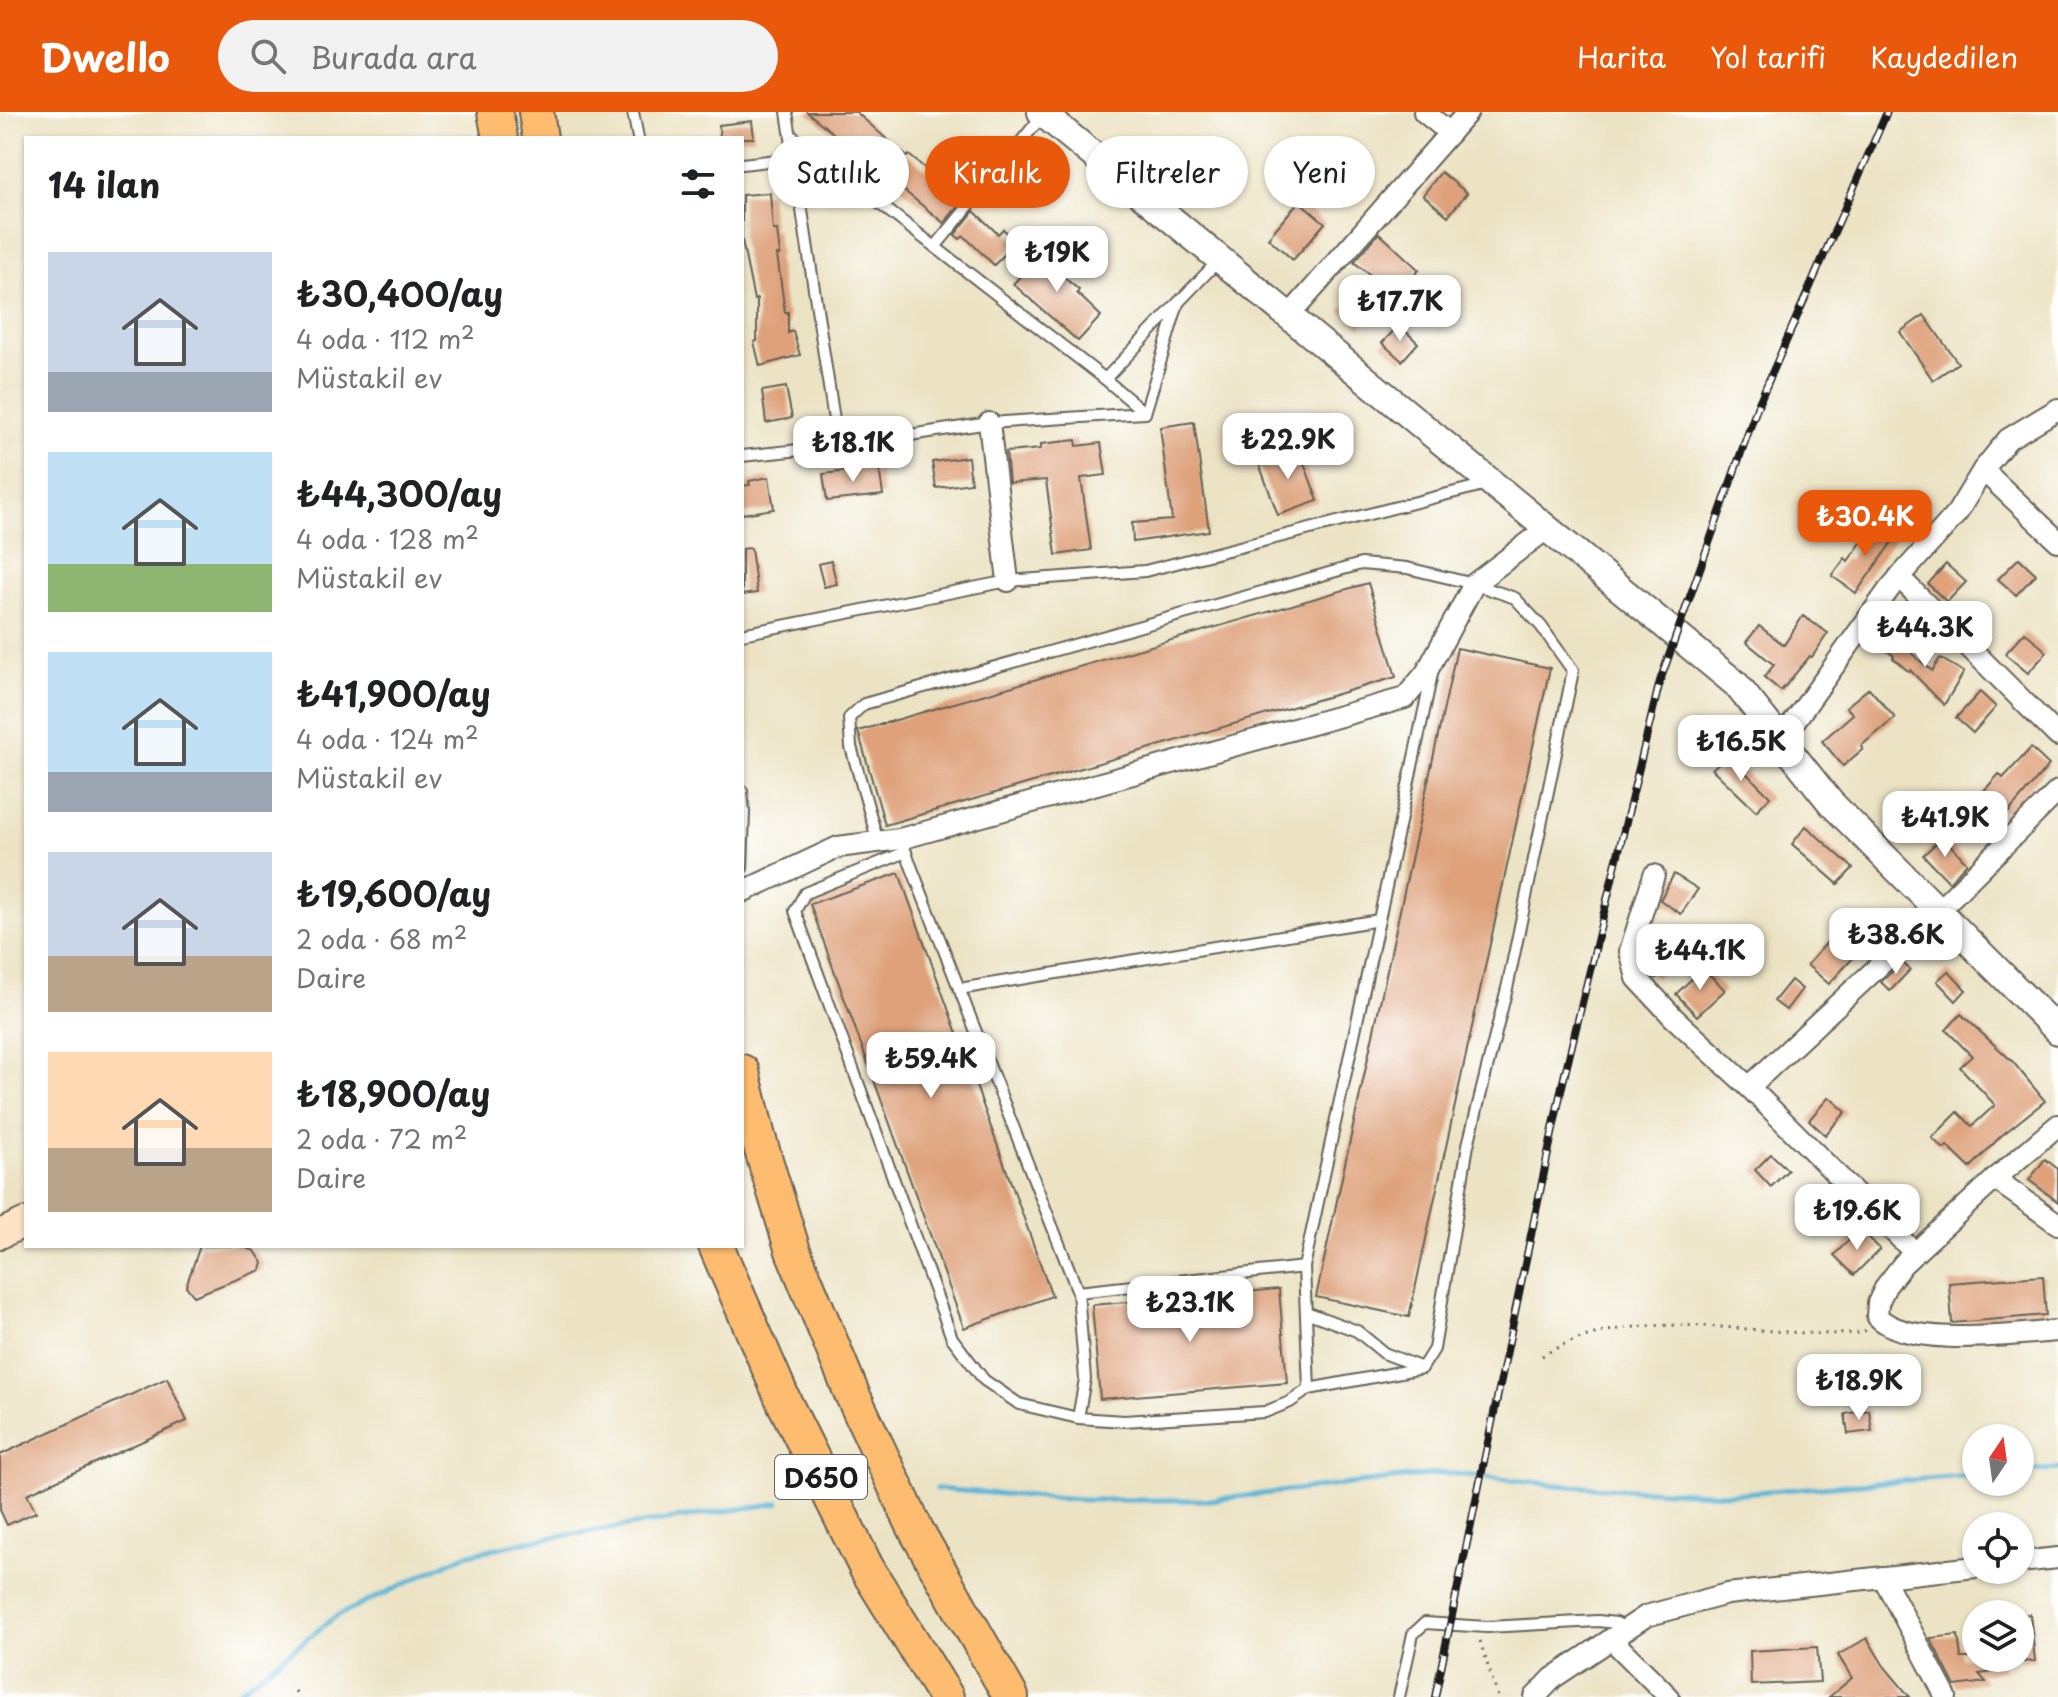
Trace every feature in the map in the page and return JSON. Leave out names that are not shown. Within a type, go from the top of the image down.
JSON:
[{"type":"highway","points":[[495,112],[500,136]]},
{"type":"highway","points":[[536,112],[540,136]]},
{"type":"highway","name":"D650","points":[[744,1080],[793,1251],[852,1394],[916,1530],[1011,1697]]},
{"type":"highway","name":"D650","points":[[717,1248],[784,1402],[867,1569],[946,1697]]},
{"type":"main road","points":[[0,1234],[24,1223]]},
{"type":"street","points":[[1424,112],[1450,133]]},
{"type":"street","points":[[1289,316],[1468,112]]},
{"type":"street","points":[[1042,113],[1736,684],[1831,803],[2058,1031]]},
{"type":"street","points":[[1781,740],[1899,577],[1957,513],[1983,470],[2008,439],[2058,409]]},
{"type":"street","points":[[989,423],[1008,581]]},
{"type":"street","points":[[1983,470],[2058,541]]},
{"type":"street","points":[[744,891],[838,847],[878,842],[903,846],[1405,698],[1426,673],[1474,584],[1548,528]]},
{"type":"street","points":[[1899,577],[2058,736]]},
{"type":"street","points":[[1749,1087],[1938,911],[2058,791]]},
{"type":"street","points":[[1654,875],[1630,951],[1637,978],[1674,1018],[1749,1087],[1915,1253]]},
{"type":"street","points":[[2058,1125],[1915,1253],[1886,1286],[1878,1303],[1877,1316],[1895,1328],[1918,1334],[1963,1338],[2058,1331]]},
{"type":"street","points":[[1995,1179],[2058,1224]]},
{"type":"street","points":[[2034,1561],[2058,1558]]},
{"type":"street","points":[[1535,1697],[1553,1678],[1646,1616],[1727,1594],[1962,1569]]},
{"type":"street","points":[[1883,1577],[1946,1697]]},
{"type":"street","points":[[1620,1633],[1669,1697]]},
{"type":"lane","points":[[633,112],[638,136]]},
{"type":"lane","points":[[787,112],[791,135],[1145,413]]},
{"type":"lane","points":[[935,247],[1042,113]]},
{"type":"lane","points":[[744,164],[768,161]]},
{"type":"lane","points":[[802,208],[838,446]]},
{"type":"lane","points":[[1105,379],[1220,259]]},
{"type":"lane","points":[[1145,413],[1178,303]]},
{"type":"lane","points":[[744,456],[838,446],[989,423],[1145,413]]},
{"type":"lane","points":[[744,634],[1008,581],[1145,571],[1493,483]]},
{"type":"lane","points":[[878,842],[851,747],[849,718],[864,704],[1361,564],[1407,568],[1474,584],[1515,598],[1541,626],[1573,671],[1508,984],[1468,1145],[1434,1349],[1422,1368],[1309,1389],[1290,1402],[1265,1412],[1124,1421],[1078,1418],[1019,1404],[984,1380],[952,1338],[795,911],[805,893],[903,846],[1078,1292],[1085,1379],[1078,1418]]},
{"type":"lane","points":[[1309,1389],[1304,1267],[1436,656]]},
{"type":"lane","points":[[959,989],[1379,920]]},
{"type":"lane","points":[[1078,1292],[1304,1267]]},
{"type":"lane","points":[[1306,1312],[1357,1331],[1384,1353],[1422,1368]]},
{"type":"lane","points":[[1399,1697],[1413,1634],[1430,1622],[1475,1626],[1598,1621],[1616,1623],[1620,1633]]},
{"type":"path","points":[[1542,1356],[1577,1338],[1614,1328],[1694,1326],[1821,1336],[1861,1333],[1881,1321]]},
{"type":"path","points":[[1475,1626],[1498,1697]]},
{"type":"path","points":[[295,1691],[300,1697]]},
{"type":"building","points":[[807,112],[856,112],[883,136],[837,136]]},
{"type":"building","points":[[752,121],[754,138],[720,136],[719,125]]},
{"type":"building","points":[[909,155],[925,168],[925,208],[909,195]]},
{"type":"building","points":[[1441,172],[1467,193],[1448,216],[1423,195]]},
{"type":"building","points":[[768,193],[773,230],[777,230],[780,255],[777,255],[785,312],[788,312],[788,333],[793,331],[800,355],[760,366],[754,342],[757,341],[757,299],[754,300],[744,251],[744,195]]},
{"type":"building","points":[[925,208],[956,208],[944,223]]},
{"type":"building","points":[[1293,208],[1307,208],[1325,223],[1293,260],[1268,238]]},
{"type":"building","points":[[974,211],[998,234],[1003,229],[1017,242],[994,265],[964,236],[960,239],[955,235]]},
{"type":"building","points":[[1379,233],[1419,270],[1396,296],[1354,262]]},
{"type":"building","points":[[1050,244],[1066,258],[1055,270],[1079,290],[1077,293],[1101,316],[1078,341],[1013,284]]},
{"type":"building","points":[[1352,298],[1372,313],[1361,327],[1341,311]]},
{"type":"building","points":[[1924,315],[1958,363],[1933,380],[1900,332]]},
{"type":"building","points":[[1399,325],[1418,343],[1402,361],[1382,343]]},
{"type":"building","points":[[786,387],[792,418],[766,423],[762,391]]},
{"type":"building","points":[[1194,422],[1209,531],[1133,542],[1132,523],[1172,520],[1160,427]]},
{"type":"building","points":[[1076,440],[1077,446],[1101,443],[1106,475],[1081,478],[1091,550],[1056,555],[1046,480],[1009,483],[1006,452],[1041,449],[1041,444]]},
{"type":"building","points":[[1298,447],[1318,501],[1278,515],[1258,461]]},
{"type":"building","points":[[968,457],[971,483],[936,488],[932,462]]},
{"type":"building","points":[[879,467],[883,495],[827,501],[823,474]]},
{"type":"building","points":[[769,477],[774,509],[744,514],[744,486],[750,485],[749,481]]},
{"type":"building","points":[[1880,524],[1897,535],[1856,593],[1832,576],[1845,558],[1848,561],[1873,526],[1877,528]]},
{"type":"building","points":[[751,548],[757,593],[744,595],[744,549]]},
{"type":"building","points":[[2019,558],[2036,574],[2016,595],[1998,579]]},
{"type":"building","points":[[831,561],[837,584],[824,587],[818,564]]},
{"type":"building","points":[[1946,564],[1966,582],[1947,602],[1928,584]]},
{"type":"building","points":[[1368,583],[1396,677],[885,825],[858,731]]},
{"type":"building","points":[[1803,616],[1828,633],[1812,657],[1781,691],[1764,677],[1774,665],[1746,642],[1759,626],[1784,645]]},
{"type":"building","points":[[1887,632],[1932,671],[1940,658],[1964,672],[1944,705],[1878,643]]},
{"type":"building","points":[[2025,632],[2047,652],[2028,673],[2005,654]]},
{"type":"building","points":[[1457,648],[1550,668],[1409,1317],[1316,1297]]},
{"type":"building","points":[[1869,688],[1895,718],[1861,746],[1863,749],[1843,766],[1822,741],[1853,714],[1846,707]]},
{"type":"building","points":[[1980,692],[1996,707],[1973,733],[1956,718]]},
{"type":"building","points":[[2031,748],[2049,765],[2007,814],[1982,793],[1999,774],[2003,778]]},
{"type":"building","points":[[1728,755],[1770,797],[1756,811],[1712,769]]},
{"type":"building","points":[[1806,826],[1853,868],[1838,884],[1792,844]]},
{"type":"building","points":[[1943,837],[1967,863],[1949,882],[1923,855]]},
{"type":"building","points":[[899,873],[1052,1296],[964,1328],[810,904]]},
{"type":"building","points":[[1674,874],[1698,889],[1681,914],[1660,900]]},
{"type":"building","points":[[1649,933],[1675,952],[1656,978],[1649,972],[1644,951]]},
{"type":"building","points":[[1831,938],[1853,958],[1829,984],[1807,965]]},
{"type":"building","points":[[1902,962],[1910,970],[1890,991],[1881,982]]},
{"type":"building","points":[[1703,968],[1725,990],[1697,1016],[1676,994]]},
{"type":"building","points":[[1948,971],[1966,990],[1956,1001],[1937,981]]},
{"type":"building","points":[[1791,980],[1802,989],[1786,1010],[1774,1001]]},
{"type":"building","points":[[1961,1014],[2013,1062],[2045,1101],[2001,1136],[1970,1168],[1947,1146],[1944,1149],[1932,1138],[1958,1112],[1972,1126],[1995,1105],[1960,1067],[1972,1056],[1946,1030]]},
{"type":"building","points":[[1829,1097],[1846,1112],[1825,1135],[1809,1120]]},
{"type":"building","points":[[1771,1154],[1788,1170],[1771,1187],[1755,1170]]},
{"type":"building","points":[[2045,1159],[2058,1169],[2058,1202],[2029,1180]]},
{"type":"building","points":[[1860,1229],[1880,1249],[1854,1275],[1834,1255]]},
{"type":"building","points":[[199,1248],[246,1248],[255,1251],[263,1263],[261,1270],[194,1296],[186,1286]]},
{"type":"building","points":[[2043,1276],[2046,1315],[1952,1323],[1949,1283]]},
{"type":"building","points":[[1279,1289],[1287,1383],[1100,1399],[1092,1305]]},
{"type":"building","points":[[167,1378],[187,1421],[27,1494],[36,1512],[7,1525],[0,1510],[0,1455]]},
{"type":"building","points":[[1869,1410],[1872,1431],[1848,1434],[1845,1414]]},
{"type":"building","points":[[1958,1635],[1962,1672],[1995,1672],[1979,1674],[1986,1682],[1955,1686],[1930,1638]]},
{"type":"building","points":[[1867,1638],[1884,1666],[1910,1697],[1829,1697],[1852,1678],[1838,1655]]},
{"type":"building","points":[[1817,1647],[1820,1682],[1751,1685],[1750,1651]]},
{"type":"waterway","points":[[2034,1471],[2058,1469]]},
{"type":"waterway","points":[[937,1489],[1081,1500],[1210,1500],[1445,1473],[1567,1486],[1729,1494],[1962,1476]]},
{"type":"waterway","points":[[231,1697],[335,1617],[465,1555],[529,1541],[779,1503]]},
{"type":"railway","points":[[1435,1697],[1562,1086],[1660,681],[1758,405],[1887,112]]}]
